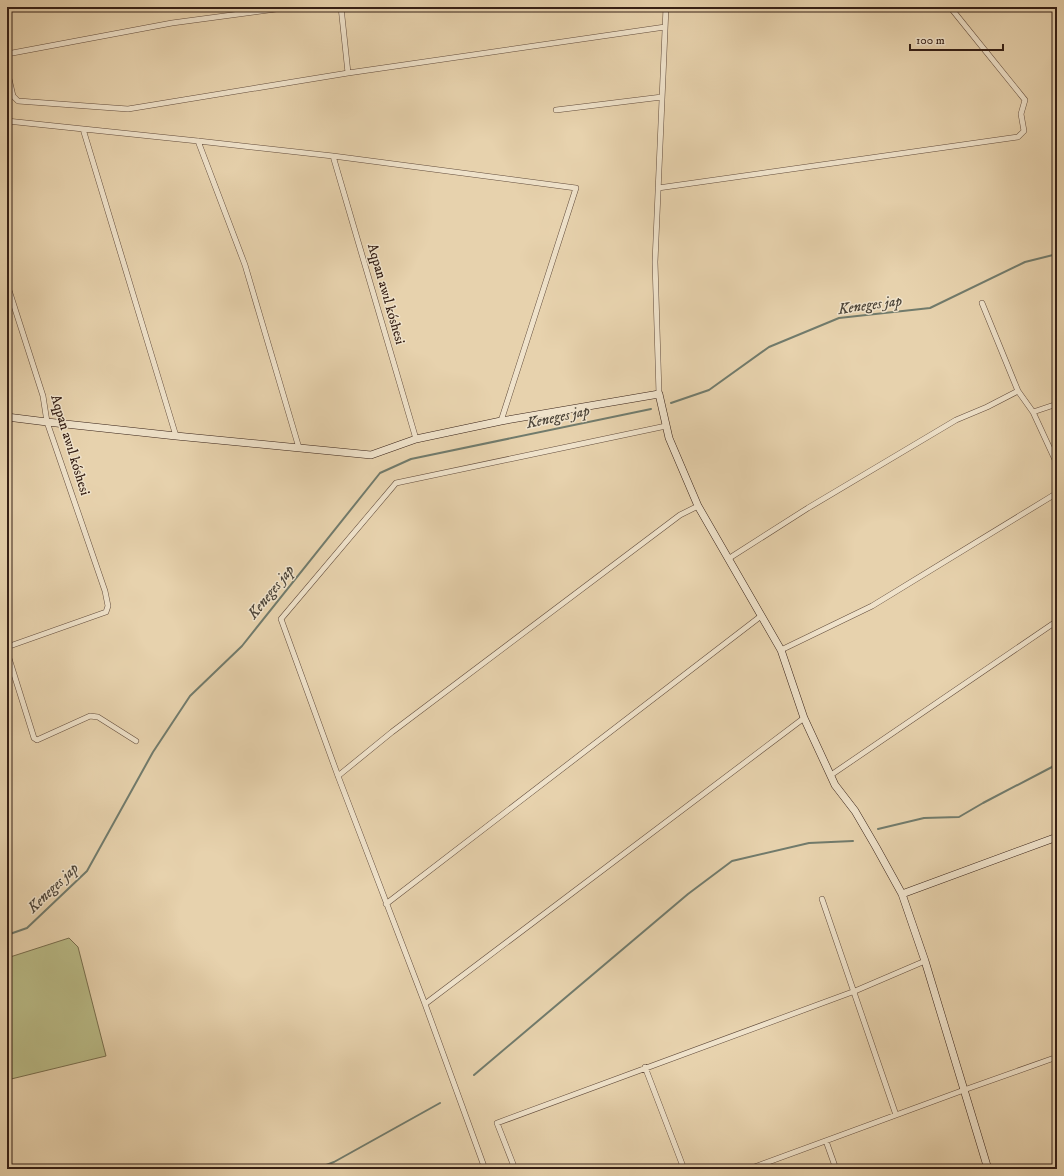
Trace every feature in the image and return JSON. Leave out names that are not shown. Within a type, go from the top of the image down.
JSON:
[{"type":"street","points":[[7,54],[172,23],[291,7]]},
{"type":"street","points":[[341,7],[348,73]]},
{"type":"street","points":[[666,7],[655,262],[659,394],[669,438],[698,506],[781,650],[804,718],[830,775],[855,811],[902,894],[925,961],[988,1169]]},
{"type":"street","points":[[658,188],[1018,137],[1024,131],[1020,114],[1025,100],[950,7]]},
{"type":"street","points":[[7,70],[13,96],[18,101],[128,109],[348,73],[666,27]]},
{"type":"street","points":[[556,110],[662,98]]},
{"type":"street","points":[[7,121],[333,156],[576,188],[500,421]]},
{"type":"street","points":[[83,129],[176,436]]},
{"type":"street","points":[[198,141],[245,265],[299,448]]},
{"type":"street","name":"Aqpan awıl kóshesi","points":[[333,156],[416,439]]},
{"type":"street","name":"Aqpan awıl kóshesi","points":[[7,284],[42,396],[47,422],[105,591],[108,606],[106,612],[7,646]]},
{"type":"street","points":[[982,303],[1018,391],[1033,412],[1057,464]]},
{"type":"street","points":[[728,559],[808,508],[956,420],[987,407],[1018,391]]},
{"type":"street","points":[[7,417],[176,436],[371,455],[416,439],[500,421],[659,394]]},
{"type":"street","points":[[1033,412],[1057,404]]},
{"type":"street","points":[[485,1169],[281,619],[396,483],[666,426]]},
{"type":"street","points":[[781,650],[872,606],[1057,493]]},
{"type":"street","points":[[338,776],[398,727],[667,524],[680,515],[698,506]]},
{"type":"street","points":[[386,904],[761,616]]},
{"type":"street","points":[[830,775],[1057,621]]},
{"type":"street","points":[[7,652],[34,738],[37,740],[90,716],[98,717],[136,740]]},
{"type":"street","points":[[425,1004],[804,718]]},
{"type":"street","points":[[902,894],[1057,837]]},
{"type":"street","points":[[822,899],[855,991],[896,1115]]},
{"type":"street","points":[[515,1169],[497,1123],[645,1067],[855,991],[925,961]]},
{"type":"street","points":[[749,1169],[1057,1057]]},
{"type":"street","points":[[645,1067],[684,1169]]},
{"type":"street","points":[[826,1141],[836,1169]]},
{"type":"green space","points":[[69,938],[78,947],[106,1056],[7,1080],[7,958]]},
{"type":"waterway","name":"Keneges jap","points":[[671,403],[709,390],[769,347],[839,318],[930,308],[1025,262],[1057,254]]},
{"type":"waterway","name":"Keneges jap","points":[[7,935],[27,928],[87,871],[153,752],[190,696],[242,646],[380,473],[411,459],[651,409]]},
{"type":"waterway","points":[[878,829],[924,818],[959,817],[1052,767],[1057,761]]},
{"type":"waterway","points":[[474,1075],[688,894],[732,861],[809,843],[853,841]]},
{"type":"waterway","points":[[316,1169],[334,1162],[440,1103]]},
{"type":"waterway","points":[[58,1169],[79,1166],[85,1169]]}]
